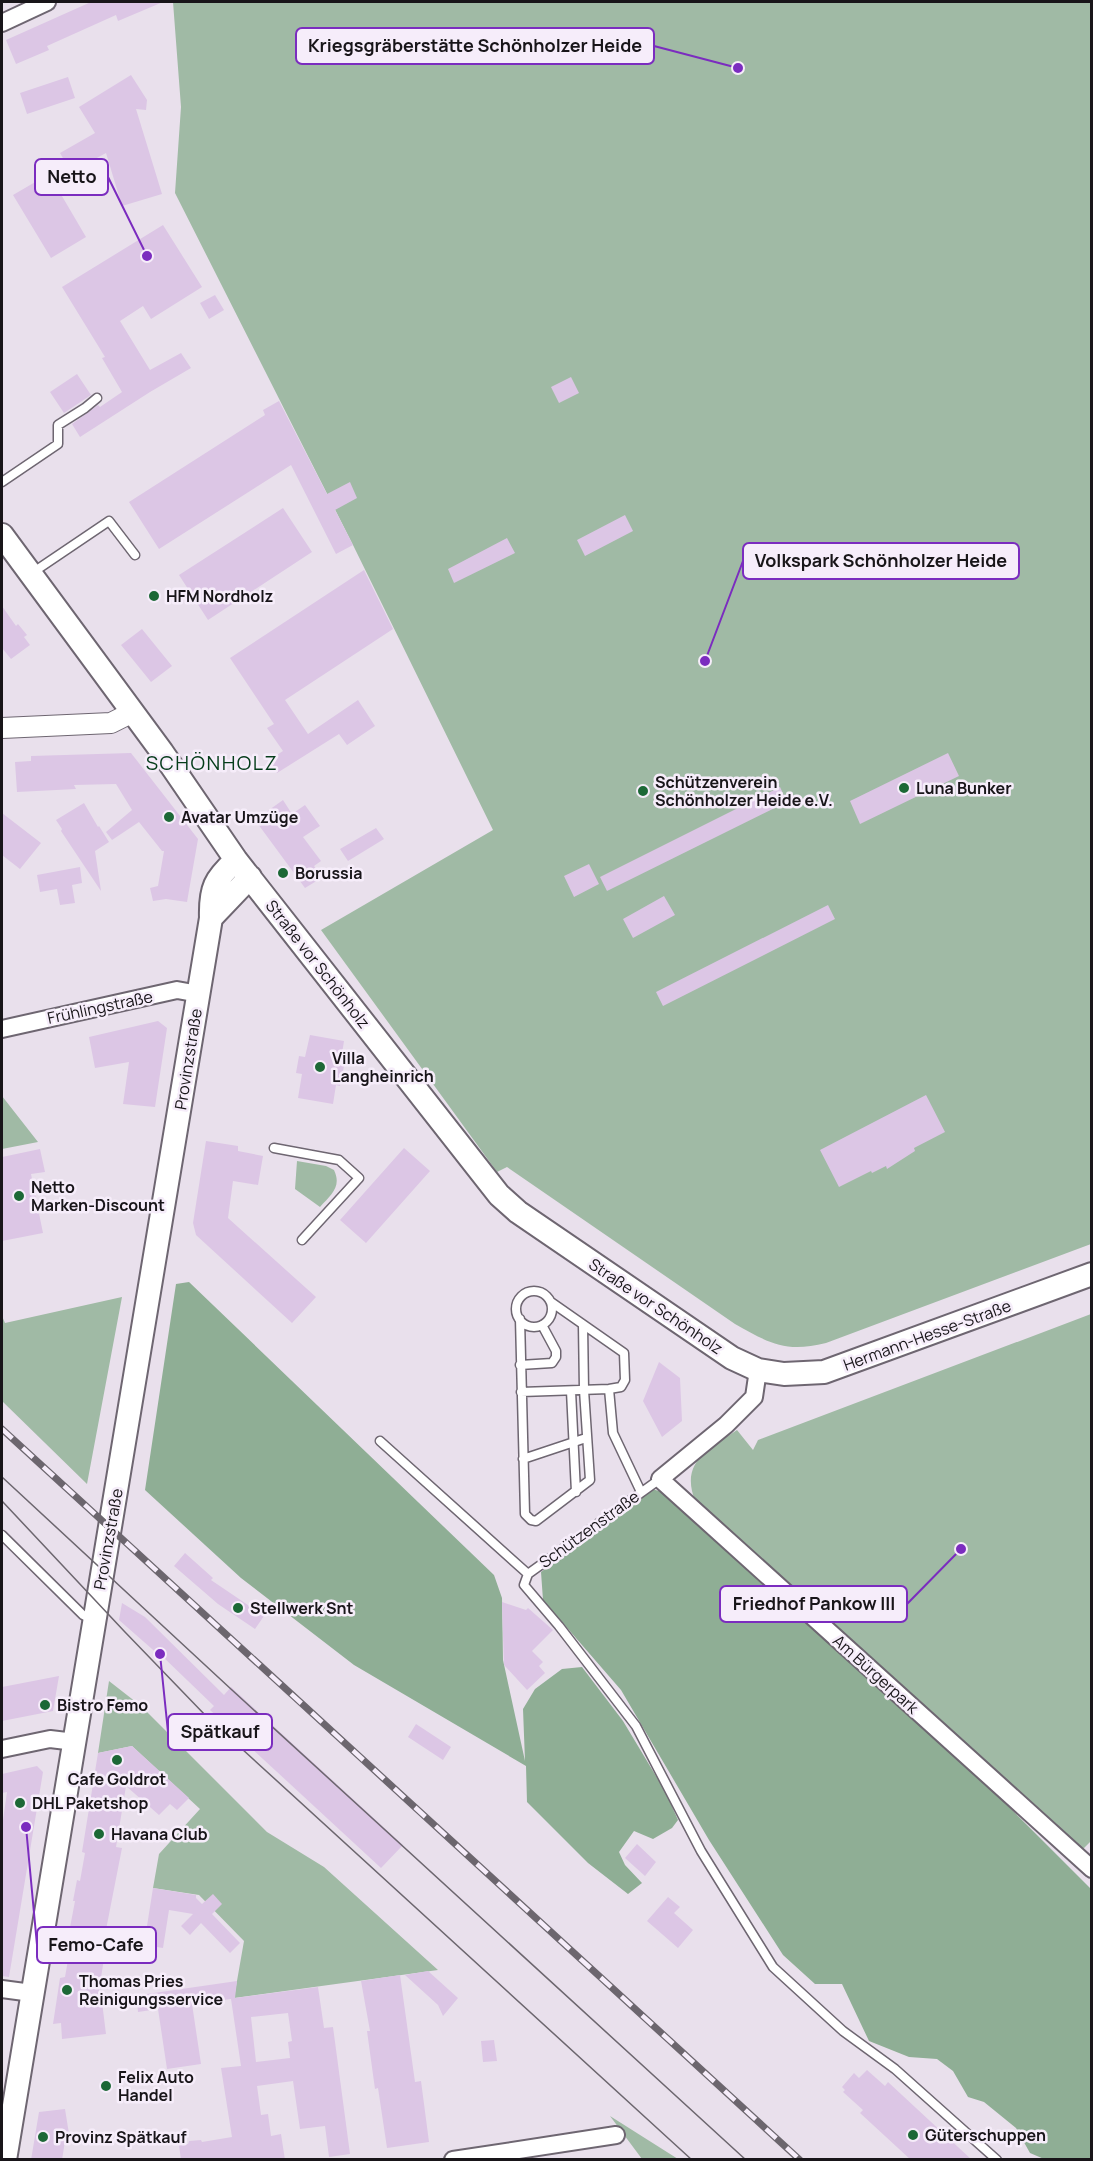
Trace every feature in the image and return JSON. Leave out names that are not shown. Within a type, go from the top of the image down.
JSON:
[{"type":"main road","name":"Straße vor Schönholz","points":[[2,535],[243,868],[499,1195],[518,1212],[714,1346],[732,1358],[758,1370]]},
{"type":"main road","name":"Provinzstraße","points":[[5,2160],[199,994],[211,918],[210,898],[217,880],[243,868]]},
{"type":"main road","name":"Hermann-Hesse-Straße","points":[[758,1370],[784,1374],[824,1372],[1092,1274]]},
{"type":"street","points":[[2,23],[47,2]]},
{"type":"street","points":[[2,728],[111,723],[132,712]]},
{"type":"street","name":"Frühlingstraße","points":[[2,1029],[177,990],[199,994]]},
{"type":"street","name":"Schützenstraße","points":[[660,1479],[726,1425],[754,1396],[758,1370]]},
{"type":"street","name":"Am Bürgerpark","points":[[660,1479],[1092,1869]]},
{"type":"street","points":[[2,1749],[50,1739],[75,1742]]},
{"type":"street","points":[[2,1989],[32,1992]]},
{"type":"street","points":[[453,2160],[616,2135]]},
{"type":"lane","points":[[2,482],[58,444],[58,425],[97,398]]},
{"type":"lane","points":[[27,568],[109,521],[135,555]]},
{"type":"lane","points":[[274,1148],[339,1160],[359,1178],[302,1240]]},
{"type":"lane","points":[[521,1392],[571,1391],[584,1390],[609,1389],[621,1387],[625,1380],[624,1353],[543,1294],[531,1292],[518,1302],[516,1308],[520,1319],[520,1365],[525,1514],[531,1520],[536,1521],[590,1480],[586,1438],[584,1390],[583,1325]]},
{"type":"lane","points":[[520,1319],[527,1325],[542,1325],[552,1313],[551,1302]]},
{"type":"lane","points":[[520,1365],[552,1363],[556,1357],[556,1351],[542,1325]]},
{"type":"lane","points":[[609,1389],[613,1432],[640,1492]]},
{"type":"lane","points":[[571,1391],[576,1491]]},
{"type":"lane","points":[[523,1459],[586,1438]]},
{"type":"lane","name":"Schützenstraße","points":[[380,1441],[528,1574],[660,1479]]},
{"type":"lane","points":[[2,1535],[83,1615],[94,1621]]},
{"type":"lane","points":[[528,1574],[524,1585],[559,1626],[636,1726],[701,1851],[773,1967],[843,2031],[895,2069],[997,2160]]},
{"type":"green space","points":[[173,2],[1091,2],[1091,1244],[826,1343],[812,1346],[788,1346],[768,1341],[735,1324],[507,1167],[497,1172],[321,930],[493,830],[353,545],[175,193],[181,107]]},
{"type":"green space","points":[[2,1096],[38,1142],[2,1149]]},
{"type":"green space","points":[[297,1161],[326,1166],[334,1170],[336,1186],[320,1207],[295,1189]]},
{"type":"green space","points":[[189,1282],[494,1575],[502,1598],[503,1660],[525,1761],[523,1709],[535,1689],[562,1669],[582,1667],[623,1721],[665,1791],[678,1820],[672,1828],[653,1839],[634,1831],[619,1852],[625,1865],[642,1883],[628,1894],[588,1863],[527,1802],[526,1766],[354,1665],[241,1578],[145,1490],[176,1284]]},
{"type":"green space","points":[[122,1297],[87,1484],[2,1401],[2,1316],[5,1323]]},
{"type":"green space","points":[[1091,1314],[1092,1840],[1082,1850],[696,1503],[691,1478],[699,1459],[706,1451],[737,1430],[753,1450],[758,1440]]},
{"type":"green space","points":[[652,1489],[669,1494],[946,1744],[1091,1889],[1091,2159],[1044,2159],[1030,2153],[1016,2128],[984,2102],[968,2097],[953,2071],[937,2059],[909,2057],[869,2041],[842,1984],[815,1984],[783,1955],[709,1840],[621,1690],[543,1600],[541,1572]]},
{"type":"green space","points":[[109,1681],[141,1706],[267,1832],[324,1867],[438,1970],[234,1998],[244,1941],[199,1895],[153,1888],[159,1854],[200,1809],[132,1746],[98,1753]]},
{"type":"green space","points":[[610,2116],[678,2159],[642,2159]]},
{"type":"building","points":[[91,2],[163,2],[118,21],[116,15],[47,46],[49,50],[16,64],[6,40]]},
{"type":"building","points":[[131,75],[147,100],[146,110],[136,109],[162,194],[122,206],[106,153],[71,172],[60,153],[95,133],[79,107]]},
{"type":"building","points":[[68,77],[75,98],[27,114],[20,93]]},
{"type":"building","points":[[49,174],[86,237],[51,258],[13,195]]},
{"type":"building","points":[[163,225],[202,287],[151,319],[143,306],[120,321],[150,370],[181,353],[191,368],[80,437],[72,424],[98,405],[100,407],[122,392],[102,358],[105,357],[62,287]]},
{"type":"building","points":[[215,295],[224,310],[209,319],[200,303]]},
{"type":"building","points":[[77,374],[91,395],[64,413],[50,392]]},
{"type":"building","points":[[571,377],[579,393],[559,403],[551,387]]},
{"type":"building","points":[[279,401],[327,494],[350,482],[357,498],[335,510],[353,545],[336,554],[291,465],[159,549],[129,502],[265,415],[263,410]]},
{"type":"building","points":[[283,508],[312,552],[208,620],[179,575]]},
{"type":"building","points":[[625,515],[633,531],[585,556],[577,540]]},
{"type":"building","points":[[507,538],[515,553],[454,583],[448,569]]},
{"type":"building","points":[[364,570],[393,629],[285,700],[308,734],[358,700],[375,726],[347,745],[339,734],[277,773],[269,760],[283,751],[267,728],[274,724],[230,658]]},
{"type":"building","points":[[2,606],[16,626],[18,624],[27,635],[24,637],[30,645],[11,659],[2,648]]},
{"type":"building","points":[[142,629],[172,666],[151,682],[121,645]]},
{"type":"building","points":[[131,753],[198,839],[187,902],[166,899],[153,901],[150,888],[158,886],[164,851],[139,822],[112,840],[106,832],[132,810],[116,784],[74,785],[76,789],[17,792],[15,762],[31,761],[31,756]]},
{"type":"building","name":"Luna Bunker","points":[[948,753],[959,776],[860,824],[850,801]]},
{"type":"building","points":[[780,787],[787,802],[607,891],[600,877]]},
{"type":"building","points":[[283,800],[292,814],[305,805],[320,826],[303,837],[321,861],[314,866],[323,877],[305,888],[255,820]]},
{"type":"building","points":[[84,803],[109,842],[95,851],[101,891],[56,820]]},
{"type":"building","points":[[2,813],[41,843],[20,869],[2,855]]},
{"type":"building","points":[[376,828],[384,839],[348,861],[340,849]]},
{"type":"building","points":[[589,864],[599,884],[574,897],[564,876]]},
{"type":"building","points":[[80,867],[82,883],[72,885],[75,903],[60,905],[57,889],[40,892],[37,875]]},
{"type":"building","points":[[664,896],[675,915],[633,938],[623,919]]},
{"type":"building","points":[[828,905],[835,919],[663,1006],[656,992]]},
{"type":"building","points":[[158,1021],[167,1028],[155,1107],[123,1104],[129,1062],[95,1068],[89,1037]]},
{"type":"building","name":"Villa Langheinrich","points":[[310,1035],[344,1041],[341,1060],[345,1061],[340,1086],[336,1085],[333,1104],[298,1098],[302,1074],[296,1073],[299,1056],[305,1057]]},
{"type":"building","points":[[926,1095],[945,1132],[914,1148],[915,1151],[887,1169],[886,1166],[872,1173],[871,1171],[839,1187],[820,1150]]},
{"type":"building","points":[[206,1141],[238,1146],[238,1151],[263,1156],[258,1185],[233,1181],[228,1218],[316,1297],[292,1323],[196,1235],[193,1223]]},
{"type":"building","points":[[404,1148],[430,1171],[366,1243],[340,1220]]},
{"type":"building","name":"Netto Marken-Discount","points":[[40,1149],[45,1172],[31,1174],[43,1233],[2,1241],[2,1157]]},
{"type":"building","points":[[659,1362],[680,1378],[682,1421],[662,1437],[643,1401]]},
{"type":"building","points":[[185,1553],[213,1578],[211,1580],[264,1616],[255,1629],[218,1604],[174,1566]]},
{"type":"building","points":[[502,1602],[526,1610],[528,1608],[553,1630],[532,1651],[543,1662],[539,1666],[545,1673],[527,1690],[504,1665]]},
{"type":"building","points":[[122,1603],[145,1617],[224,1695],[231,1687],[403,1845],[381,1868],[210,1710],[214,1706],[161,1655],[119,1620]]},
{"type":"building","points":[[59,1676],[53,1711],[2,1721],[2,1687]]},
{"type":"building","points":[[416,1724],[451,1747],[443,1760],[408,1737]]},
{"type":"building","points":[[132,1746],[189,1798],[177,1810],[170,1804],[159,1815],[126,1786],[116,1847],[122,1848],[103,1945],[106,1946],[97,2003],[102,2002],[106,2034],[62,2039],[61,2023],[53,2024],[60,1978],[65,1977],[68,1960],[65,1954],[77,1880],[80,1881],[85,1853],[82,1852],[98,1753]]},
{"type":"building","points":[[37,1766],[43,1772],[9,1977],[2,1976],[2,1827],[7,1792],[2,1793],[2,1774]]},
{"type":"building","points":[[637,1844],[656,1862],[645,1876],[625,1858]]},
{"type":"building","points":[[153,1888],[196,1895],[202,1904],[213,1894],[222,1904],[212,1914],[240,1943],[230,1953],[201,1923],[190,1935],[181,1926],[193,1914],[169,1910],[163,1948],[144,1945]]},
{"type":"building","points":[[668,1897],[680,1907],[674,1913],[693,1930],[678,1948],[647,1921]]},
{"type":"building","points":[[428,1971],[458,1998],[443,2016],[438,2005],[405,1975]]},
{"type":"building","points":[[400,1975],[415,2082],[421,2081],[429,2142],[387,2148],[378,2088],[375,2089],[367,2031],[370,2031],[361,1981]]},
{"type":"building","points":[[237,1981],[235,1998],[318,1987],[324,2028],[333,2027],[350,2154],[329,2157],[325,2126],[300,2129],[293,2081],[257,2086],[261,2115],[268,2114],[271,2136],[281,2134],[285,2160],[181,2160],[179,2145],[188,2144],[189,2141],[201,2140],[202,2142],[232,2137],[221,2068],[241,2066],[231,1999],[192,2004],[201,2064],[167,2069],[158,2009],[138,2012],[137,2000],[140,1995]],"holes":[[[288,2013],[292,2041],[288,2042],[290,2058],[256,2062],[251,2017]]]},
{"type":"building","points":[[494,2040],[497,2061],[483,2062],[481,2041]]},
{"type":"building","name":"Güterschuppen","points":[[867,2070],[885,2086],[888,2082],[972,2160],[911,2160],[860,2113],[863,2110],[843,2092],[845,2090],[842,2087],[854,2073],[859,2078]]},
{"type":"building","points":[[65,2109],[70,2140],[65,2141],[62,2160],[31,2160],[39,2112]]},
{"type":"tram line","points":[[2,1477],[746,2160]]},
{"type":"tram line","points":[[2,1501],[207,1717],[692,2160]]},
{"type":"railway","points":[[2,1429],[800,2160]]},
{"type":"place","name":"Kriegsgräberstätte Schönholzer Heide","points":[[738,68]]},
{"type":"place","name":"Netto","points":[[147,256]]},
{"type":"place","name":"HFM Nordholz","points":[[154,596]]},
{"type":"place","name":"Volkspark Schönholzer Heide","points":[[705,661]]},
{"type":"place","name":"Luna Bunker","points":[[904,788]]},
{"type":"place","name":"Schützenverein Schönholzer Heide e.V.","points":[[643,791]]},
{"type":"place","name":"Avatar Umzüge","points":[[169,817]]},
{"type":"place","name":"Borussia","points":[[283,873]]},
{"type":"place","name":"Villa Langheinrich","points":[[320,1067]]},
{"type":"place","name":"Netto Marken-Discount","points":[[19,1196]]},
{"type":"place","name":"Friedhof Pankow III","points":[[961,1549]]},
{"type":"place","name":"Stellwerk Snt","points":[[238,1608]]},
{"type":"place","name":"Spätkauf","points":[[160,1654]]},
{"type":"place","name":"Bistro Femo","points":[[45,1705]]},
{"type":"place","name":"Cafe Goldrot","points":[[117,1760]]},
{"type":"place","name":"DHL Paketshop","points":[[20,1803]]},
{"type":"place","name":"Femo-Cafe","points":[[26,1827]]},
{"type":"place","name":"Havana Club","points":[[99,1834]]},
{"type":"place","name":"Thomas Pries Reinigungsservice","points":[[67,1990]]},
{"type":"place","name":"Felix Auto Handel","points":[[106,2086]]},
{"type":"place","name":"Güterschuppen","points":[[913,2135]]},
{"type":"place","name":"Provinz Spätkauf","points":[[43,2137]]},
{"type":"district","name":"SCHÖNHOLZ","points":[[212,763]]}]
